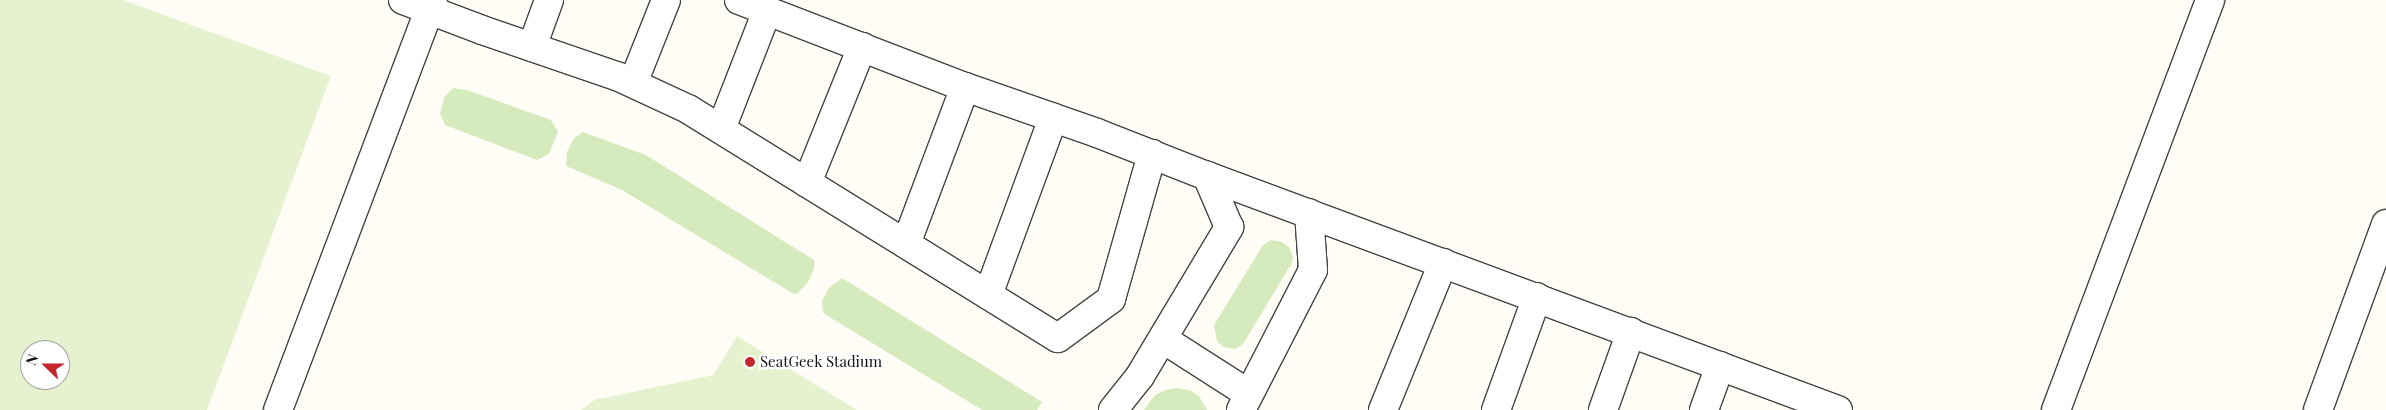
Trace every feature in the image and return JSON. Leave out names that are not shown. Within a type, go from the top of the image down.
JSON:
[{"type":"lane","points":[[403,0],[431,5],[532,47],[633,83],[688,109],[1058,338],[1111,299],[1152,154]]},
{"type":"lane","points":[[532,47],[549,0]]},
{"type":"lane","points":[[633,83],[666,0]]},
{"type":"lane","points":[[739,0],[965,87],[1309,212],[1831,409]]},
{"type":"lane","points":[[2056,410],[2210,0]]},
{"type":"lane","points":[[278,410],[431,5]]},
{"type":"lane","points":[[721,129],[767,11]]},
{"type":"lane","points":[[807,183],[862,47]]},
{"type":"lane","points":[[906,244],[965,87]]},
{"type":"lane","points":[[988,295],[1053,118]]},
{"type":"lane","points":[[1113,410],[1140,376],[1229,227],[1208,176]]},
{"type":"lane","points":[[1162,339],[1245,402],[1313,270],[1309,212]]},
{"type":"lane","points":[[2318,410],[2386,224]]},
{"type":"lane","points":[[1383,410],[1443,263]]},
{"type":"lane","points":[[1496,410],[1537,297]]},
{"type":"lane","points":[[1604,410],[1631,332]]},
{"type":"lane","points":[[1704,410],[1720,366]]},
{"type":"green space","points":[[0,0],[123,0],[331,76],[207,410],[0,410]]},
{"type":"green space","points":[[453,88],[467,90],[551,120],[558,132],[549,154],[537,160],[445,125],[440,114],[444,98]]},
{"type":"green space","points":[[583,132],[646,155],[814,260],[814,269],[808,282],[797,294],[792,293],[622,190],[566,166],[567,152],[574,138]]},
{"type":"green space","points":[[1271,240],[1282,242],[1289,247],[1293,257],[1292,263],[1243,344],[1235,349],[1224,347],[1217,342],[1214,325],[1263,245]]},
{"type":"green space","points":[[842,278],[1042,402],[1037,410],[982,410],[823,313],[822,301],[829,288]]},
{"type":"green space","name":"SeatGeek Stadium","points":[[737,336],[857,410],[581,410],[594,400],[713,375]]},
{"type":"green space","points":[[1177,388],[1189,390],[1199,396],[1207,410],[1144,410],[1155,395]]},
{"type":"place","name":"SeatGeek Stadium","points":[[750,362]]}]
